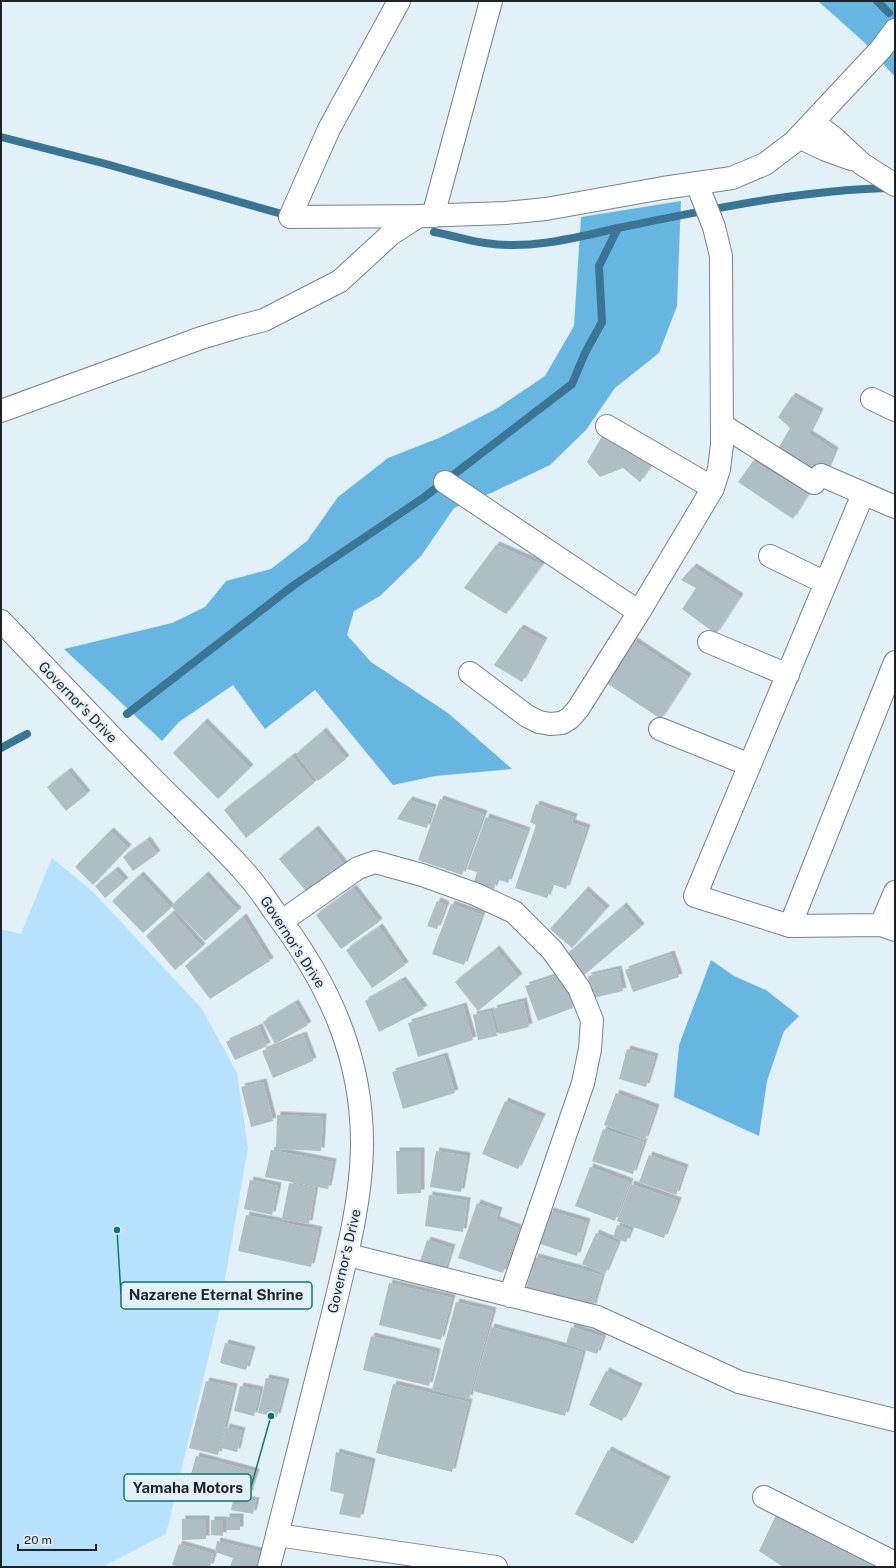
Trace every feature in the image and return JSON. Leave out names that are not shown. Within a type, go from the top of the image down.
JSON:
[{"type":"street","points":[[399,1],[328,129],[290,217],[434,216],[506,213],[699,188],[732,178],[765,164],[781,153],[806,129],[881,49],[895,30]]},
{"type":"street","points":[[434,216],[491,1]]},
{"type":"street","points":[[806,129],[826,150],[862,164],[895,186]]},
{"type":"street","points":[[470,673],[527,716],[539,722],[550,724],[562,723],[570,718],[578,709],[639,612],[713,488],[719,469],[722,445],[721,256],[714,227],[699,188]]},
{"type":"street","points":[[1,411],[202,338],[264,320],[340,281],[391,234],[419,216],[434,216]]},
{"type":"street","points":[[872,399],[895,410]]},
{"type":"street","points":[[722,425],[818,479],[863,494],[895,507]]},
{"type":"street","points":[[607,426],[713,488]]},
{"type":"street","points":[[444,482],[639,612]]},
{"type":"street","points":[[863,494],[695,896],[790,926],[888,927],[895,892]]},
{"type":"street","points":[[770,556],[826,582]]},
{"type":"street","name":"Governor's Drive","points":[[1,622],[138,765],[242,869],[282,921],[310,962],[327,994],[345,1039],[356,1081],[361,1120],[361,1160],[358,1200],[348,1255],[269,1567]]},
{"type":"street","points":[[709,642],[788,675]]},
{"type":"street","points":[[790,926],[895,662]]},
{"type":"street","points":[[660,729],[750,765]]},
{"type":"street","points":[[282,921],[358,868],[376,862],[422,875],[476,894],[514,912],[552,950],[579,988],[592,1020],[590,1049],[583,1083],[510,1296]]},
{"type":"street","points":[[348,1255],[596,1317],[739,1382],[895,1420]]},
{"type":"street","points":[[764,1497],[895,1563]]},
{"type":"street","points":[[277,1535],[496,1567]]},
{"type":"shaded area","points":[[818,1],[895,1],[895,77],[865,43]]},
{"type":"shaded area","points":[[681,201],[677,306],[659,353],[615,388],[586,430],[550,465],[491,493],[454,508],[421,556],[380,596],[354,611],[347,635],[371,662],[448,713],[512,769],[435,776],[393,785],[315,690],[265,729],[233,685],[179,722],[162,741],[64,649],[172,623],[205,607],[226,581],[271,569],[307,541],[338,497],[388,458],[439,438],[496,409],[545,376],[574,326],[581,217]]},
{"type":"shaded area","points":[[52,858],[93,892],[202,1009],[237,1073],[248,1148],[219,1313],[166,1534],[102,1567],[1,1567],[1,929],[21,934]]},
{"type":"shaded area","points":[[711,960],[734,976],[766,990],[799,1016],[784,1031],[767,1081],[759,1136],[674,1097],[679,1045]]},
{"type":"building","points":[[792,396],[820,412],[809,434],[835,451],[827,470],[817,472],[779,447],[790,428],[778,417]]},
{"type":"building","points":[[604,433],[653,463],[640,482],[623,468],[600,477],[587,462]]},
{"type":"building","points":[[753,461],[808,494],[793,519],[738,482]]},
{"type":"building","points":[[496,545],[542,565],[506,614],[464,588]]},
{"type":"building","points":[[693,567],[740,597],[716,634],[682,609],[696,588],[681,580]]},
{"type":"building","points":[[520,628],[544,641],[522,682],[494,665]]},
{"type":"building","points":[[634,641],[688,677],[661,719],[605,682]]},
{"type":"building","points":[[204,722],[250,768],[218,799],[173,753]]},
{"type":"building","points":[[323,731],[346,759],[318,781],[296,754]]},
{"type":"building","points":[[292,756],[314,783],[246,838],[224,810]]},
{"type":"building","points":[[68,771],[87,794],[66,811],[47,787]]},
{"type":"building","points":[[440,799],[484,814],[462,875],[418,860]]},
{"type":"building","points":[[409,800],[433,808],[427,828],[397,819]]},
{"type":"building","points":[[536,804],[574,817],[572,823],[587,828],[566,889],[552,884],[547,898],[515,888],[536,825],[530,822]]},
{"type":"building","points":[[486,817],[527,831],[508,883],[497,879],[494,889],[474,882],[477,872],[467,869]]},
{"type":"building","points":[[315,829],[346,867],[310,896],[279,859]]},
{"type":"building","points":[[110,831],[128,848],[93,885],[75,867]]},
{"type":"building","points":[[147,840],[157,854],[133,871],[123,857]]},
{"type":"building","points":[[115,870],[125,881],[105,898],[95,886]]},
{"type":"building","points":[[140,875],[171,908],[143,933],[112,901]]},
{"type":"building","points":[[205,875],[238,911],[205,941],[171,906]]},
{"type":"building","points":[[353,888],[379,922],[341,949],[316,915]]},
{"type":"building","points":[[585,890],[606,909],[572,948],[550,929]]},
{"type":"building","points":[[437,901],[446,905],[437,929],[427,926]]},
{"type":"building","points":[[451,904],[482,915],[464,965],[432,954]]},
{"type":"building","points":[[623,906],[641,927],[584,975],[566,955]]},
{"type":"building","points":[[172,913],[202,947],[175,970],[146,936]]},
{"type":"building","points":[[243,917],[270,961],[210,999],[185,966]]},
{"type":"building","points":[[379,927],[405,965],[372,988],[346,950]]},
{"type":"building","points":[[496,949],[519,977],[478,1011],[455,982]]},
{"type":"building","points":[[671,954],[679,977],[633,992],[625,970]]},
{"type":"building","points":[[618,969],[623,991],[593,998],[588,976]]},
{"type":"building","points":[[561,974],[573,1008],[538,1021],[525,986]]},
{"type":"building","points":[[402,980],[424,1009],[379,1032],[365,1001]]},
{"type":"building","points":[[523,1001],[529,1027],[500,1034],[493,1009]]},
{"type":"building","points":[[295,1003],[308,1025],[275,1044],[263,1022]]},
{"type":"building","points":[[463,1006],[473,1040],[418,1057],[408,1023]]},
{"type":"building","points":[[491,1011],[497,1036],[478,1040],[473,1015]]},
{"type":"building","points":[[259,1027],[267,1046],[235,1060],[226,1042]]},
{"type":"building","points":[[303,1035],[313,1061],[273,1078],[262,1051]]},
{"type":"building","points":[[627,1049],[655,1057],[646,1087],[619,1079]]},
{"type":"building","points":[[444,1056],[455,1093],[403,1109],[392,1072]]},
{"type":"building","points":[[263,1082],[273,1121],[251,1127],[241,1087]]},
{"type":"building","points":[[616,1093],[656,1108],[645,1140],[604,1125]]},
{"type":"building","points":[[505,1101],[542,1117],[518,1169],[482,1154]]},
{"type":"building","points":[[277,1115],[323,1117],[321,1151],[276,1149]]},
{"type":"building","points":[[603,1129],[644,1142],[633,1174],[592,1161]]},
{"type":"building","points":[[271,1150],[333,1162],[328,1189],[265,1177]]},
{"type":"building","points":[[396,1151],[421,1151],[421,1193],[397,1194]]},
{"type":"building","points":[[436,1151],[467,1156],[461,1192],[430,1187]]},
{"type":"building","points":[[649,1155],[685,1168],[676,1195],[639,1182]]},
{"type":"building","points":[[590,1167],[630,1182],[615,1221],[575,1206]]},
{"type":"building","points":[[250,1180],[278,1186],[272,1215],[244,1209]]},
{"type":"building","points":[[289,1183],[315,1188],[309,1224],[282,1219]]},
{"type":"building","points":[[631,1184],[678,1201],[664,1238],[617,1221]]},
{"type":"building","points":[[429,1195],[467,1201],[463,1232],[425,1226]]},
{"type":"building","points":[[477,1203],[499,1211],[496,1220],[518,1228],[503,1273],[458,1258]]},
{"type":"building","points":[[550,1211],[587,1222],[577,1256],[540,1244]]},
{"type":"building","points":[[246,1215],[319,1230],[311,1267],[238,1251]]},
{"type":"building","points":[[617,1225],[631,1230],[626,1242],[613,1237]]},
{"type":"building","points":[[596,1233],[618,1243],[605,1274],[582,1264]]},
{"type":"building","points":[[427,1240],[452,1248],[444,1273],[419,1265]]},
{"type":"building","points":[[535,1257],[602,1275],[593,1307],[526,1289]]},
{"type":"building","points":[[389,1283],[452,1298],[441,1340],[379,1325]]},
{"type":"building","points":[[456,1302],[493,1311],[469,1399],[432,1390]]},
{"type":"building","points":[[491,1327],[583,1352],[565,1416],[473,1391]]},
{"type":"building","points":[[571,1327],[603,1337],[597,1354],[566,1344]]},
{"type":"building","points":[[371,1336],[437,1352],[429,1386],[363,1370]]},
{"type":"building","points":[[225,1343],[252,1350],[246,1370],[220,1363]]},
{"type":"building","points":[[606,1371],[639,1387],[622,1421],[589,1405]]},
{"type":"building","points":[[266,1378],[286,1382],[277,1417],[258,1413]]},
{"type":"building","points":[[206,1381],[234,1387],[218,1455],[189,1448]]},
{"type":"building","points":[[393,1384],[469,1402],[452,1472],[376,1453]]},
{"type":"building","points":[[240,1386],[260,1390],[254,1416],[234,1411]]},
{"type":"building","points":[[226,1427],[242,1431],[237,1452],[221,1448]]},
{"type":"building","points":[[608,1450],[667,1480],[633,1544],[575,1514]]},
{"type":"building","points":[[336,1452],[372,1462],[360,1518],[339,1514],[344,1494],[330,1491]]},
{"type":"building","points":[[196,1456],[256,1472],[249,1494],[190,1478]]},
{"type":"building","points":[[234,1497],[256,1501],[253,1514],[231,1510]]},
{"type":"building","points":[[777,1513],[888,1567],[783,1567],[759,1551]]},
{"type":"building","points":[[226,1517],[240,1517],[240,1530],[226,1530]]},
{"type":"building","points":[[182,1519],[206,1519],[206,1539],[182,1540]]},
{"type":"building","points":[[211,1520],[223,1520],[223,1536],[211,1535]]},
{"type":"building","points":[[217,1541],[262,1552],[257,1567],[230,1567],[233,1558],[215,1552]]},
{"type":"building","points":[[179,1544],[214,1554],[210,1567],[180,1567],[172,1565]]},
{"type":"waterway","points":[[877,1],[889,13]]},
{"type":"waterway","points":[[1,137],[106,164],[289,216]]},
{"type":"waterway","points":[[127,714],[294,585],[423,498],[572,384],[585,353],[602,322],[599,266],[618,228],[753,202],[822,193],[890,188]]},
{"type":"waterway","points":[[434,232],[479,242],[502,245],[518,245],[552,242],[618,228]]},
{"type":"waterway","points":[[1,748],[27,734]]},
{"type":"place","name":"Nazarene Eternal Shrine","points":[[117,1230]]},
{"type":"place","name":"Yamaha Motors","points":[[271,1416]]}]
